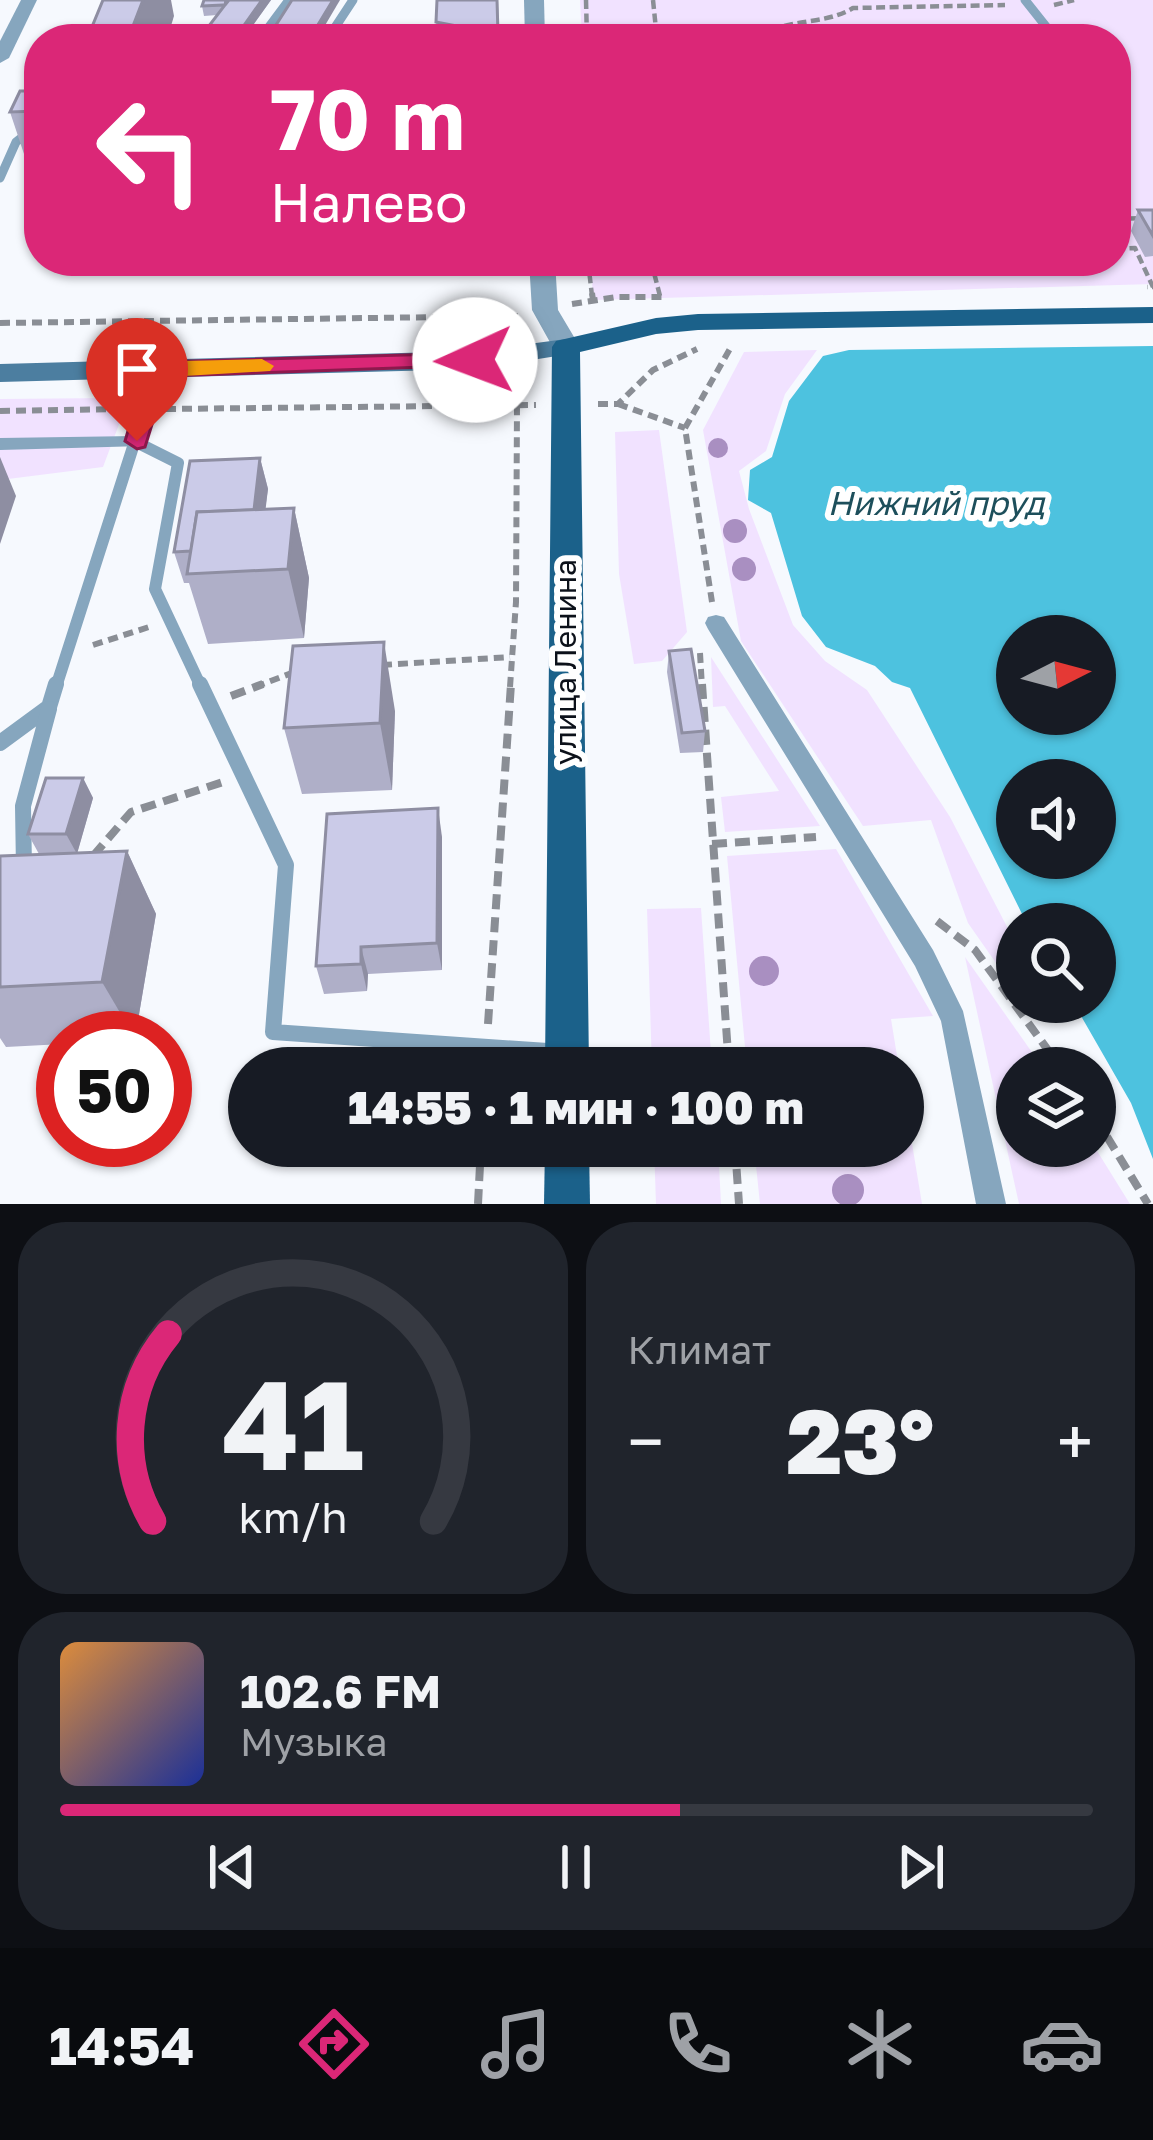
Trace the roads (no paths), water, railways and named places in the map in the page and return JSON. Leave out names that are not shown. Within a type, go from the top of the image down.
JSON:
[{"type":"main road","points":[[0,373],[475,360],[566,347],[656,326],[740,320],[1153,315]]},
{"type":"main road","name":"улица Ленина","points":[[566,347],[567,1047]]},
{"type":"main road","points":[[567,1167],[567,1204]]},
{"type":"street","points":[[0,58],[29,0]]},
{"type":"street","name":"улица Ленина","points":[[543,276],[544,310],[566,347]]},
{"type":"street","points":[[0,444],[136,442]]},
{"type":"street","points":[[716,623],[924,958],[953,1020],[991,1204]]},
{"type":"lane","points":[[271,24],[290,0]]},
{"type":"lane","points":[[0,178],[16,142],[24,136]]},
{"type":"lane","points":[[24,890],[23,806],[49,707],[158,369]]},
{"type":"lane","points":[[136,442],[178,463],[154,589],[286,865],[273,1032],[493,1047]]},
{"type":"lane","points":[[0,743],[49,707]]},
{"type":"water","name":"Нижний пруд","points":[[1153,346],[1153,1159],[1116,1077],[1116,1047],[1099,1047],[1085,1023],[1116,1023],[1116,903],[1017,903],[1005,879],[1116,879],[1116,759],[996,759],[996,861],[910,688],[892,682],[875,666],[826,647],[802,616],[771,513],[748,500],[750,470],[772,457],[789,401],[823,356],[849,350]]}]
